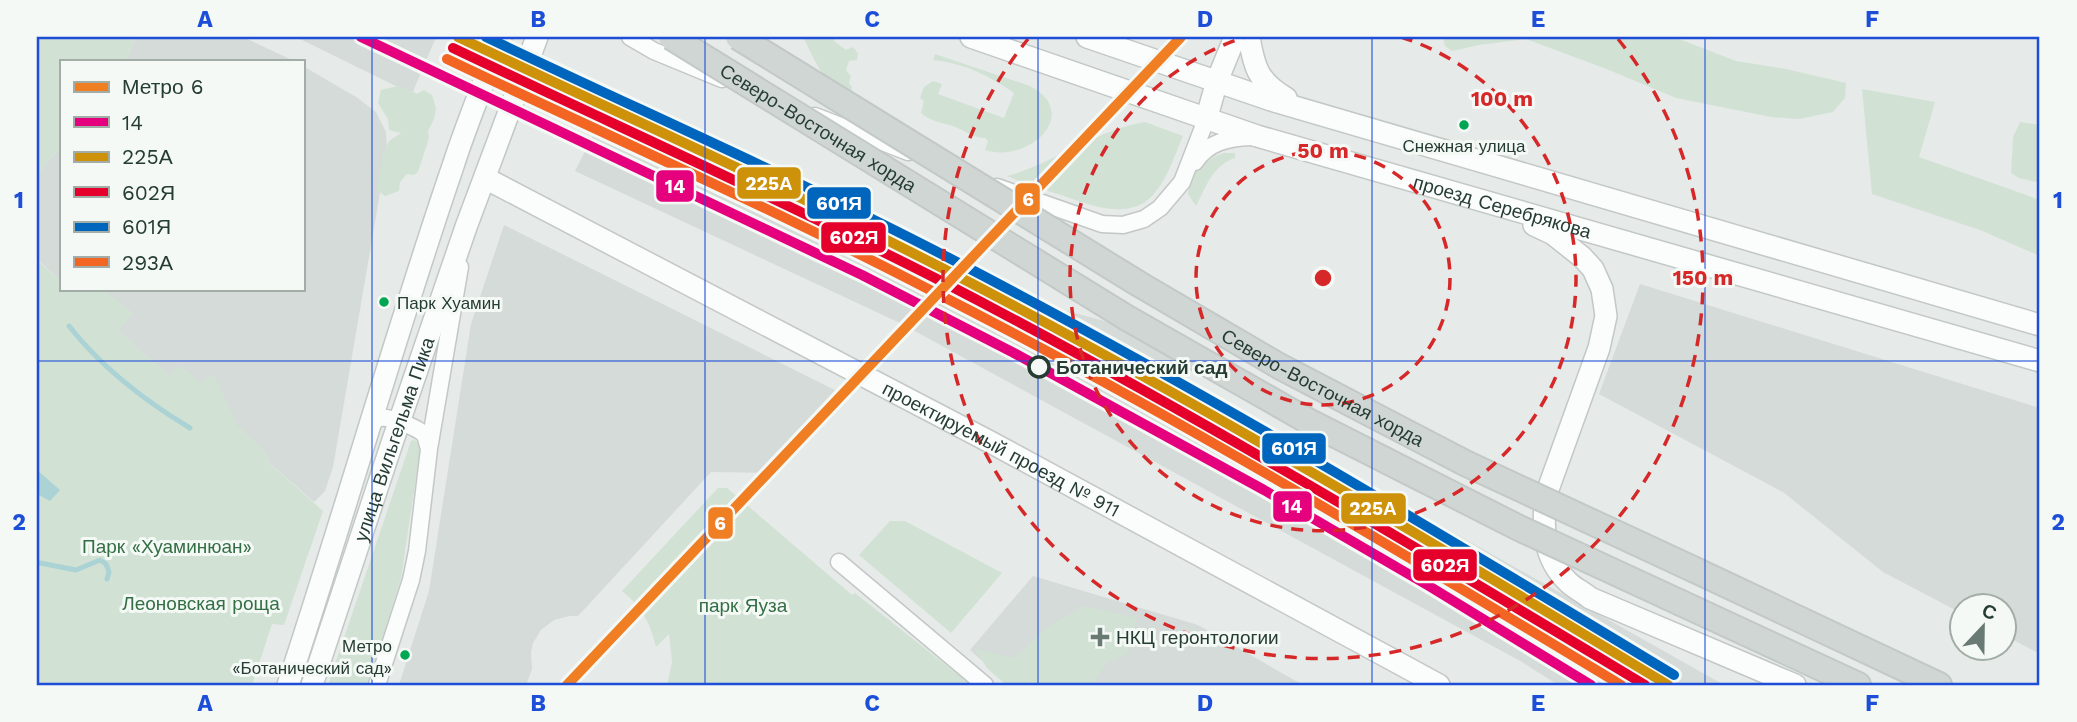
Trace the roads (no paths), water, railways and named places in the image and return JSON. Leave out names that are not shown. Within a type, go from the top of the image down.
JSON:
[{"type":"main road","name":"улица Вильгельма Пика","points":[[288,685],[454,163],[501,37]]},
{"type":"main road","name":"улица Вильгельма Пика","points":[[312,685],[466,227],[537,37]]},
{"type":"main road","name":"Северо-Восточная хорда","points":[[671,37],[1128,318],[1308,421],[1519,528],[1858,685]]},
{"type":"main road","name":"Северо-Восточная хорда","points":[[738,37],[1139,284],[1279,366],[1465,463],[1939,685]]},
{"type":"main road","name":"проезд Серебрякова","points":[[971,37],[1257,136],[2040,361]]},
{"type":"main road","name":"проезд Серебрякова","points":[[1087,37],[1315,114],[2040,325]]},
{"type":"main road","points":[[1206,120],[1217,81],[1235,37]]},
{"type":"main road","points":[[1249,37],[1256,69],[1266,84],[1315,114]]},
{"type":"main road","name":"проектируемый проезд № 911","points":[[485,178],[994,444],[1439,685]]},
{"type":"main road","points":[[1488,203],[1553,234],[1593,269],[1602,289],[1606,316],[1599,348],[1546,495],[1544,537],[1550,558],[1568,581],[1590,597],[1795,685]]},
{"type":"street","points":[[530,58],[552,37]]},
{"type":"street","points":[[630,37],[654,51],[736,85],[1102,225],[1123,225],[1144,219],[1160,208],[1182,182],[1200,154],[1225,139],[1257,136]]},
{"type":"street","points":[[1182,182],[1206,120]]},
{"type":"street","points":[[377,685],[411,580],[422,517],[429,449],[466,227]]},
{"type":"street","points":[[371,426],[379,418],[399,422],[421,431],[429,449]]},
{"type":"street","points":[[839,562],[985,685]]},
{"type":"water","points":[[37,470],[60,490],[50,501],[37,494]]},
{"type":"waterway","points":[[69,326],[125,383],[190,428]]},
{"type":"waterway","points":[[40,563],[76,570],[100,560],[106,564],[109,572],[107,579]]},
{"type":"metro line","name":"6","points":[[567,685],[1181,37]]},
{"type":"place","name":"Снежная улица","points":[[1464,125]]},
{"type":"place","name":"Парк Хуамин","points":[[384,302]]},
{"type":"place","name":"Ботанический сад","points":[[1039,367]]},
{"type":"place","name":"НКЦ геронтологии","points":[[1100,637]]},
{"type":"place","name":"Метро «Ботанический сад»","points":[[405,655]]},
{"type":"park label","name":"Парк «Хуаминюан»","points":[[167,546]]},
{"type":"park label","name":"Леоновская роща","points":[[201,603]]},
{"type":"park label","name":"парк Яуза","points":[[743,605]]}]
